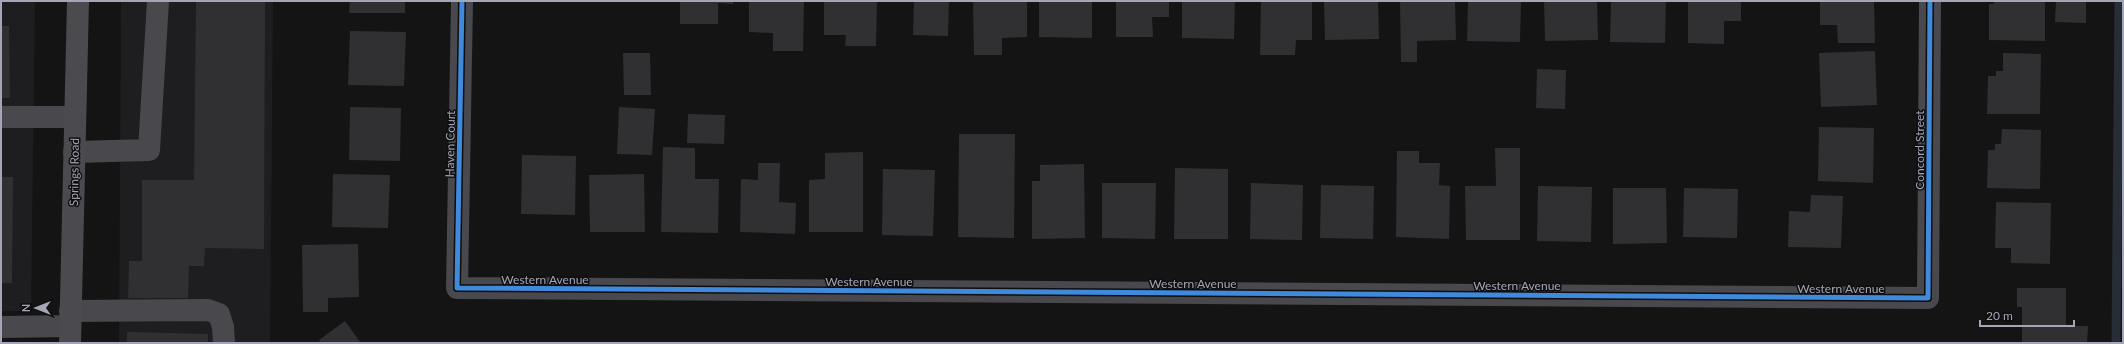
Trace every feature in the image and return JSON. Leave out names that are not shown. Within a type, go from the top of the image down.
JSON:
[{"type":"main road","name":"Springs Road","points":[[70,327],[78,1]]},
{"type":"street","points":[[74,152],[149,150],[158,1]]},
{"type":"street","name":"Haven Court","points":[[457,288],[462,1]]},
{"type":"street","name":"Concord Street","points":[[1928,298],[1930,1]]},
{"type":"street","points":[[1,117],[76,117]]},
{"type":"street","name":"Western Avenue","points":[[457,288],[1928,298]]},
{"type":"street","points":[[1,327],[70,327],[208,310],[219,314],[223,327],[224,343]]},
{"type":"shaded area","points":[[1,1],[35,1],[31,311],[1,311]]},
{"type":"shaded area","points":[[121,1],[273,1],[270,343],[119,343]]},
{"type":"building","points":[[196,1],[265,1],[264,249],[205,248],[204,266],[189,266],[188,298],[128,298],[129,261],[142,261],[142,180],[194,180]]},
{"type":"building","points":[[350,1],[405,1],[405,13],[349,13]]},
{"type":"building","points":[[680,1],[733,1],[733,4],[718,3],[718,24],[680,24]]},
{"type":"building","points":[[749,1],[804,1],[803,51],[773,51],[773,33],[749,32]]},
{"type":"building","points":[[824,1],[877,1],[876,46],[845,46],[846,35],[824,35]]},
{"type":"building","points":[[914,1],[949,1],[948,36],[913,35]]},
{"type":"building","points":[[973,1],[1027,1],[1027,37],[1002,38],[1002,55],[974,55]]},
{"type":"building","points":[[1039,1],[1092,1],[1092,38],[1039,37]]},
{"type":"building","points":[[1116,1],[1169,1],[1169,17],[1152,17],[1153,37],[1116,37]]},
{"type":"building","points":[[1182,1],[1235,1],[1234,39],[1182,38]]},
{"type":"building","points":[[1261,1],[1312,1],[1312,40],[1296,40],[1295,55],[1260,55]]},
{"type":"building","points":[[1324,1],[1378,1],[1379,39],[1325,40]]},
{"type":"building","points":[[1400,1],[1455,1],[1456,40],[1417,41],[1417,62],[1401,62]]},
{"type":"building","points":[[1468,1],[1521,1],[1520,42],[1467,41]]},
{"type":"building","points":[[1544,1],[1597,1],[1598,40],[1545,41]]},
{"type":"building","points":[[1611,1],[1666,1],[1665,43],[1610,42]]},
{"type":"building","points":[[1688,1],[1741,1],[1741,21],[1724,21],[1724,44],[1688,43]]},
{"type":"building","points":[[1820,1],[1874,1],[1875,43],[1838,43],[1837,25],[1820,25]]},
{"type":"building","points":[[1994,1],[2045,1],[2045,41],[1989,40],[1989,4],[1994,4]]},
{"type":"building","points":[[2056,1],[2086,1],[2086,23],[2055,22]]},
{"type":"building","points":[[1,26],[9,26],[10,98],[1,98]]},
{"type":"building","points":[[350,31],[406,32],[404,86],[348,85]]},
{"type":"building","points":[[1875,51],[1877,105],[1821,107],[1819,53]]},
{"type":"building","points":[[623,53],[650,53],[651,95],[624,95]]},
{"type":"building","points":[[2003,53],[2041,54],[2040,114],[1987,114],[1988,76],[1996,76],[1996,71],[2003,71]]},
{"type":"building","points":[[1537,69],[1566,70],[1565,109],[1536,108]]},
{"type":"building","points":[[350,107],[401,108],[400,161],[349,160]]},
{"type":"building","points":[[619,107],[655,109],[652,155],[617,154]]},
{"type":"building","points":[[688,114],[725,115],[724,144],[687,143]]},
{"type":"building","points":[[1819,127],[1874,128],[1873,183],[1818,181]]},
{"type":"building","points":[[2002,129],[2041,130],[2040,189],[1987,188],[1988,150],[1995,150],[1995,144],[2001,144]]},
{"type":"building","points":[[959,134],[1015,134],[1014,238],[958,237]]},
{"type":"building","points":[[663,147],[695,148],[695,179],[719,179],[718,233],[661,232]]},
{"type":"building","points":[[1495,148],[1520,148],[1520,240],[1466,240],[1465,186],[1496,186]]},
{"type":"building","points":[[1397,151],[1419,151],[1419,163],[1440,163],[1439,185],[1450,186],[1449,239],[1396,237]]},
{"type":"building","points":[[863,152],[863,232],[809,232],[809,180],[825,179],[825,153]]},
{"type":"building","points":[[522,155],[576,156],[575,215],[521,214]]},
{"type":"building","points":[[758,163],[780,163],[779,202],[796,203],[795,234],[740,232],[741,179],[758,180]]},
{"type":"building","points":[[1084,164],[1085,238],[1032,239],[1032,181],[1040,181],[1040,165]]},
{"type":"building","points":[[1175,168],[1228,169],[1228,239],[1174,239]]},
{"type":"building","points":[[883,169],[935,170],[933,236],[882,235]]},
{"type":"building","points":[[333,174],[390,175],[388,228],[332,227]]},
{"type":"building","points":[[644,174],[645,232],[590,232],[589,175]]},
{"type":"building","points":[[1,177],[13,177],[12,283],[1,283]]},
{"type":"building","points":[[1102,183],[1156,183],[1155,239],[1102,238]]},
{"type":"building","points":[[1251,183],[1303,185],[1302,240],[1250,239]]},
{"type":"building","points":[[1321,185],[1374,186],[1373,239],[1320,238]]},
{"type":"building","points":[[1538,186],[1592,187],[1591,242],[1537,241]]},
{"type":"building","points":[[1613,188],[1666,188],[1667,243],[1613,244]]},
{"type":"building","points":[[1684,188],[1738,189],[1737,238],[1683,237]]},
{"type":"building","points":[[1811,195],[1843,196],[1841,248],[1788,247],[1789,211],[1810,212]]},
{"type":"building","points":[[1996,202],[2051,203],[2050,264],[2011,263],[2011,248],[1995,248]]},
{"type":"building","points":[[358,244],[359,297],[328,298],[328,312],[303,312],[302,245]]},
{"type":"building","points":[[2017,288],[2066,288],[2066,326],[2088,326],[2087,343],[2022,343],[2022,307],[2017,307]]},
{"type":"building","points":[[345,321],[361,343],[321,343],[319,340]]},
{"type":"building","points":[[127,332],[208,334],[208,343],[127,343]]},
{"type":"waterway","points":[[2116,343],[2119,1]]},
{"type":"cycle path","points":[[462,1],[457,288],[1928,298],[1930,1]]}]
